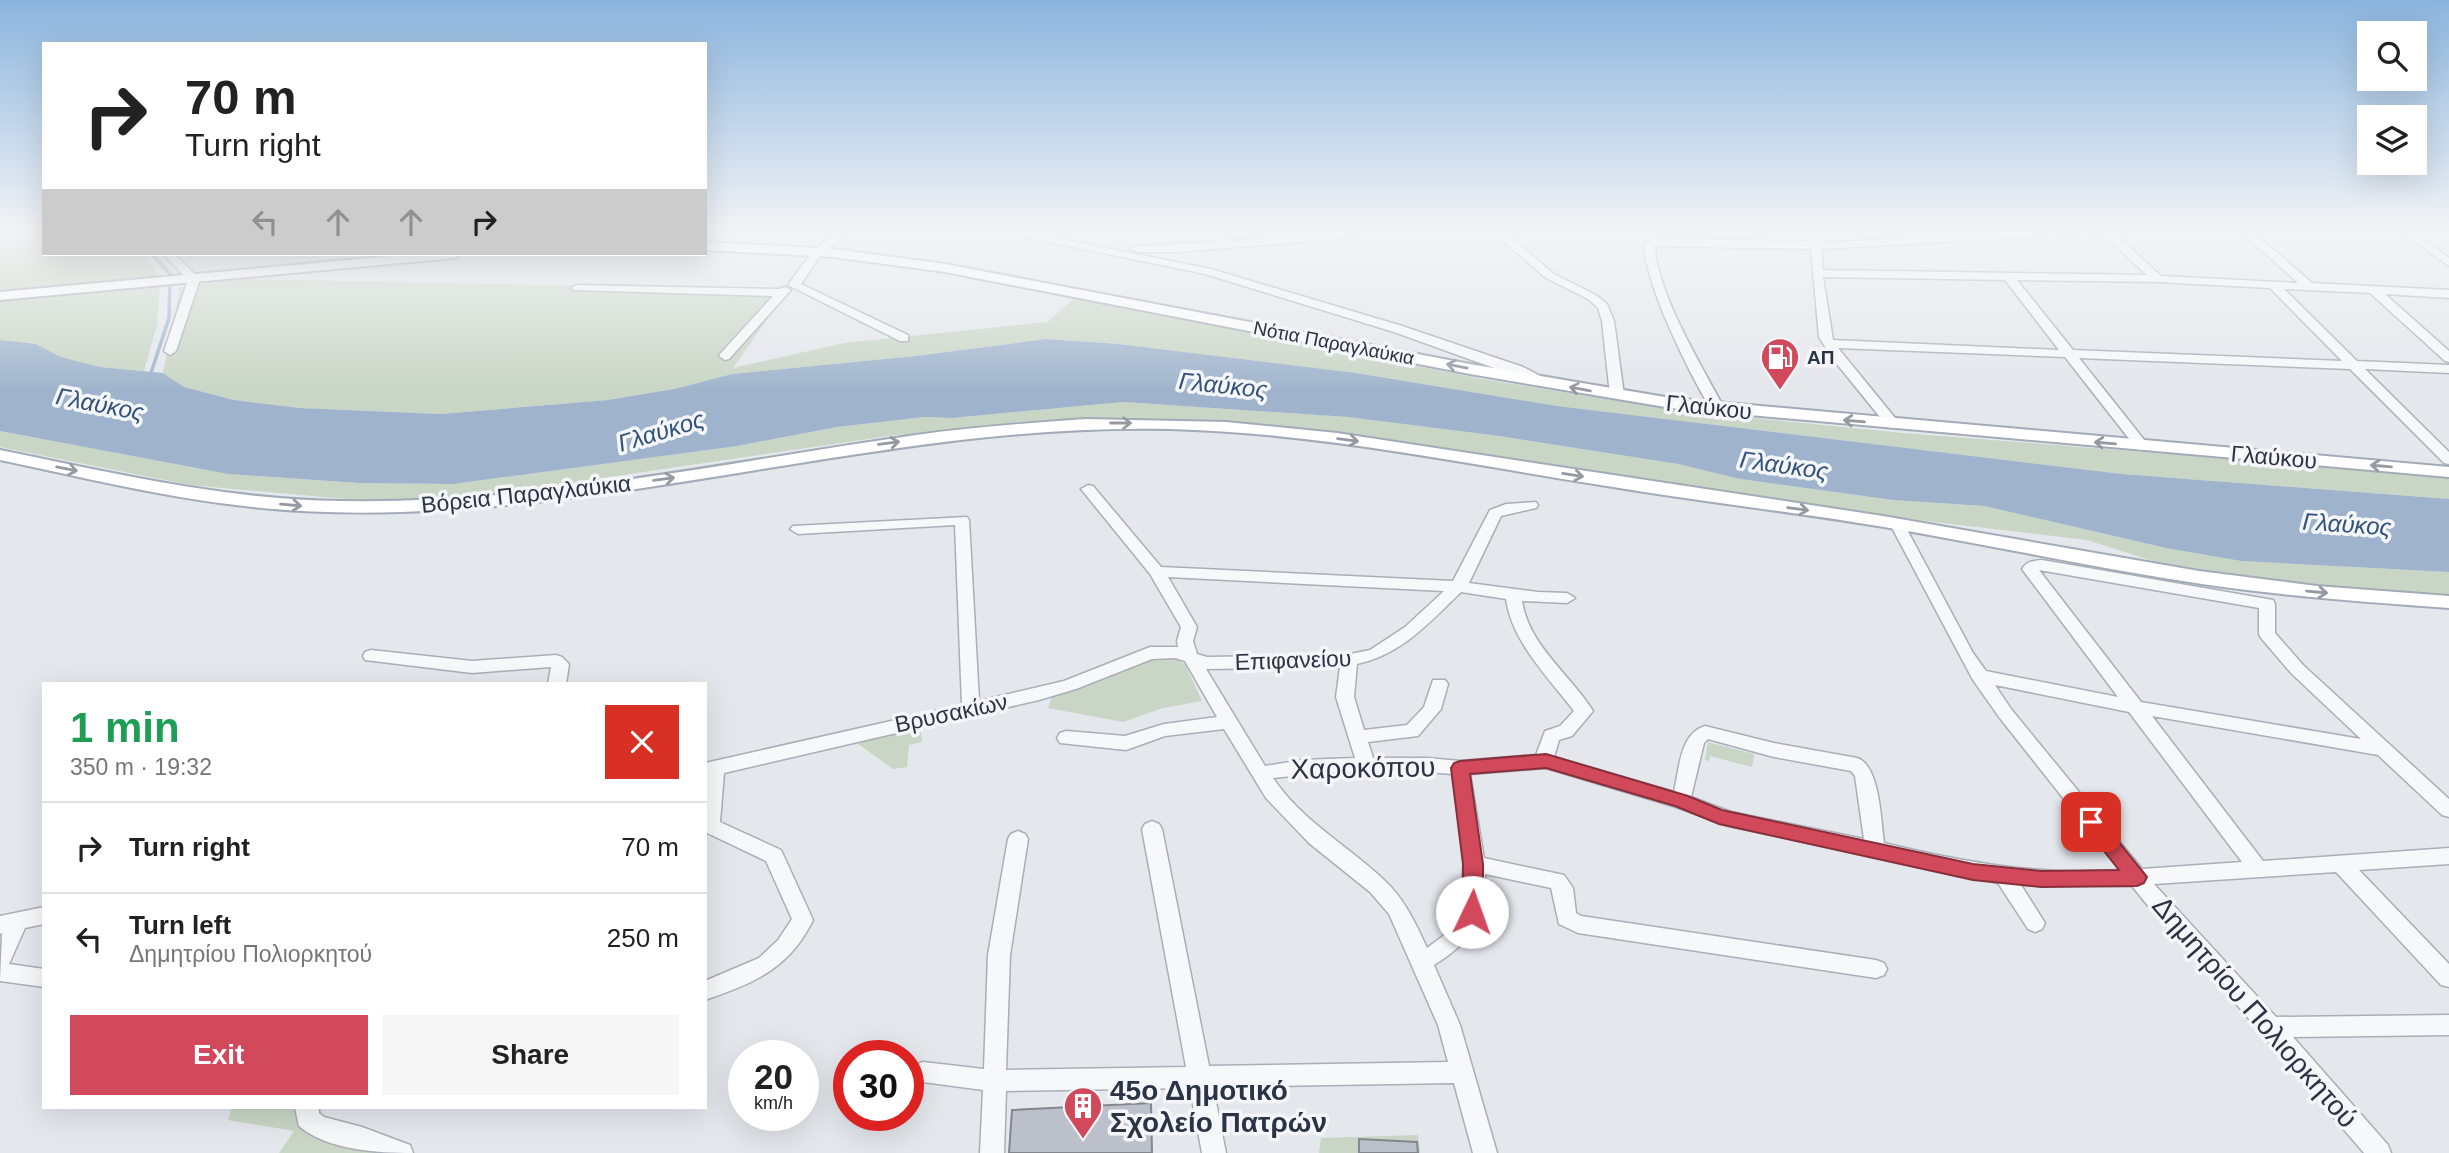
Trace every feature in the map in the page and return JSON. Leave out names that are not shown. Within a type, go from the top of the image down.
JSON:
[{"type":"main road","points":[[0,296],[152,283]]},
{"type":"main road","name":"Νότια Παραγλαύκια","points":[[1025,283],[1548,383]]},
{"type":"main road","name":"Γλαύκου","points":[[1548,383],[1717,408],[2449,472]]},
{"type":"main road","name":"Βόρεια Παραγλαύκια","points":[[0,455],[241,501],[382,507],[551,495],[892,442],[1053,425],[1173,424],[1312,436],[1409,448],[1897,524],[2249,585],[2449,602]]},
{"type":"street","points":[[170,351],[193,283]]},
{"type":"street","name":"Γλαύκου","points":[[1246,283],[1398,329],[1548,383]]},
{"type":"street","points":[[1564,283],[1592,297],[1603,307],[1608,321],[1617,395]]},
{"type":"street","points":[[1659,283],[1664,299],[1717,408]]},
{"type":"street","points":[[1818,283],[1825,337],[1893,425]]},
{"type":"street","points":[[2013,283],[2142,446]]},
{"type":"street","points":[[2245,283],[2449,294]]},
{"type":"street","points":[[2272,284],[2449,460]]},
{"type":"street","points":[[725,356],[782,293],[794,285],[904,338]]},
{"type":"street","points":[[577,288],[782,293]]},
{"type":"street","points":[[2372,289],[2449,358]]},
{"type":"street","points":[[1829,344],[2449,369]]},
{"type":"street","points":[[1088,489],[1157,572],[1189,627],[1185,641],[1192,660],[1259,774],[1299,822],[1389,898],[1445,1013],[1485,1153]]},
{"type":"street","name":"Επιφανείου","points":[[1192,660],[1206,663],[1349,661],[1375,655],[1400,639],[1457,587],[1482,542],[1493,515],[1502,509],[1531,505]]},
{"type":"street","points":[[798,529],[962,520],[971,708]]},
{"type":"street","name":"Δημητρίου Πολιορκητού","points":[[1897,524],[1979,676],[2030,745],[2137,877],[2379,1153]]},
{"type":"street","points":[[2259,870],[2030,569],[2033,566],[2042,565],[2267,604],[2267,634],[2297,669],[2449,810]]},
{"type":"street","points":[[1157,572],[1320,577],[1567,598]]},
{"type":"street","points":[[1513,594],[1513,609],[1524,631],[1584,711],[1566,732],[1551,736],[1546,761]]},
{"type":"street","name":"Βρυσακίων","points":[[710,769],[1059,689],[1150,653],[1173,652],[1192,660]]},
{"type":"street","points":[[371,656],[472,667],[556,661],[560,664],[557,682]]},
{"type":"street","points":[[1349,661],[1345,697],[1366,765]]},
{"type":"street","points":[[1979,676],[2135,708],[2387,750]]},
{"type":"street","points":[[1357,737],[1412,731],[1432,709],[1439,684]]},
{"type":"street","points":[[1066,738],[1126,743],[1164,730],[1230,722]]},
{"type":"street","points":[[1681,801],[1696,740],[1705,732],[1774,750],[1857,765],[1864,774],[1875,849]]},
{"type":"street","points":[[1460,768],[1546,761],[1681,801],[1728,819],[1950,867],[2004,876],[2083,880],[2449,856]]},
{"type":"street","name":"Χαροκόπου","points":[[1259,774],[1304,766],[1434,765],[1460,768],[1473,864],[1474,902],[1468,921],[1441,949],[1422,962]]},
{"type":"street","points":[[707,989],[767,964],[785,946],[803,920],[774,856],[709,826],[710,769]]},
{"type":"street","points":[[1152,830],[1214,1153]]},
{"type":"street","points":[[992,1153],[999,955],[1018,839]]},
{"type":"street","points":[[1473,864],[1557,881],[1563,888],[1566,918],[1578,924],[1876,969]]},
{"type":"street","points":[[2342,864],[2449,978]]},
{"type":"street","points":[[2004,876],[2035,923]]},
{"type":"street","points":[[0,961],[9,923],[42,915]]},
{"type":"street","points":[[0,972],[42,978]]},
{"type":"street","points":[[2270,1027],[2449,1025]]},
{"type":"street","points":[[924,1072],[996,1081],[1464,1072]]},
{"type":"street","points":[[307,1109],[307,1118],[314,1125],[362,1138],[401,1153]]},
{"type":"green space","points":[[0,283],[101,283],[0,291]]},
{"type":"green space","points":[[215,283],[434,283],[788,290],[733,368],[844,343],[1047,322],[1076,297],[1482,379],[1681,411],[1903,433],[2449,476],[2449,499],[2122,474],[1557,406],[1356,373],[1119,344],[1046,339],[916,356],[732,374],[674,389],[608,400],[440,414],[300,408],[234,400],[184,387],[163,373],[180,287]]},
{"type":"green space","points":[[160,286],[157,325],[144,371],[100,367],[61,357],[36,344],[0,340],[0,299]]},
{"type":"green space","points":[[1123,402],[1348,417],[1499,436],[1678,464],[1740,479],[1893,500],[1984,506],[2166,548],[2241,561],[2449,572],[2449,596],[2237,578],[2169,566],[2087,540],[1833,510],[1443,449],[1283,430],[1143,422],[895,435],[508,492],[422,499],[358,500],[190,485],[0,447],[0,431],[228,474],[359,483],[453,484],[737,446],[837,427],[925,417],[952,418]]},
{"type":"green space","points":[[1170,656],[1185,664],[1202,701],[1163,708],[1123,722],[1048,708],[1052,697],[1124,667]]},
{"type":"green space","points":[[920,727],[922,742],[909,745],[907,767],[893,769],[854,741]]},
{"type":"green space","points":[[1708,742],[1754,754],[1752,767],[1710,756],[1709,761],[1705,760]]},
{"type":"green space","points":[[232,1109],[307,1109],[302,1125],[386,1153],[279,1153],[294,1131],[228,1120]]},
{"type":"green space","points":[[1418,1135],[1420,1153],[1319,1153],[1321,1138]]},
{"type":"water","name":"Γλαύκος","points":[[1046,339],[1119,344],[1356,373],[1557,406],[2122,474],[2449,499],[2449,572],[2241,561],[2166,548],[1984,506],[1893,500],[1740,479],[1678,464],[1499,436],[1348,417],[1123,402],[952,418],[925,417],[837,427],[737,446],[453,484],[359,483],[228,474],[0,431],[0,340],[36,344],[61,357],[100,367],[163,373],[184,387],[234,400],[300,408],[440,414],[608,400],[674,389],[732,374],[916,356]]},
{"type":"building","name":"45ο Δημοτικό Σχολείο Πατρών","points":[[1151,1103],[1152,1153],[1009,1153],[1012,1110]]},
{"type":"building","points":[[1359,1139],[1417,1142],[1418,1153],[1359,1153]]},
{"type":"waterway","points":[[150,376],[169,318],[170,283]]},
{"type":"place","name":"ΑΠ","points":[[1780,391]]},
{"type":"place","name":"45ο Δημοτικό Σχολείο Πατρών","points":[[1083,1140]]},
{"type":"route","points":[[1472,912],[1473,864],[1460,768],[1546,761],[1681,801],[1719,817],[1973,872],[2041,879],[2137,877],[2091,822]]}]
